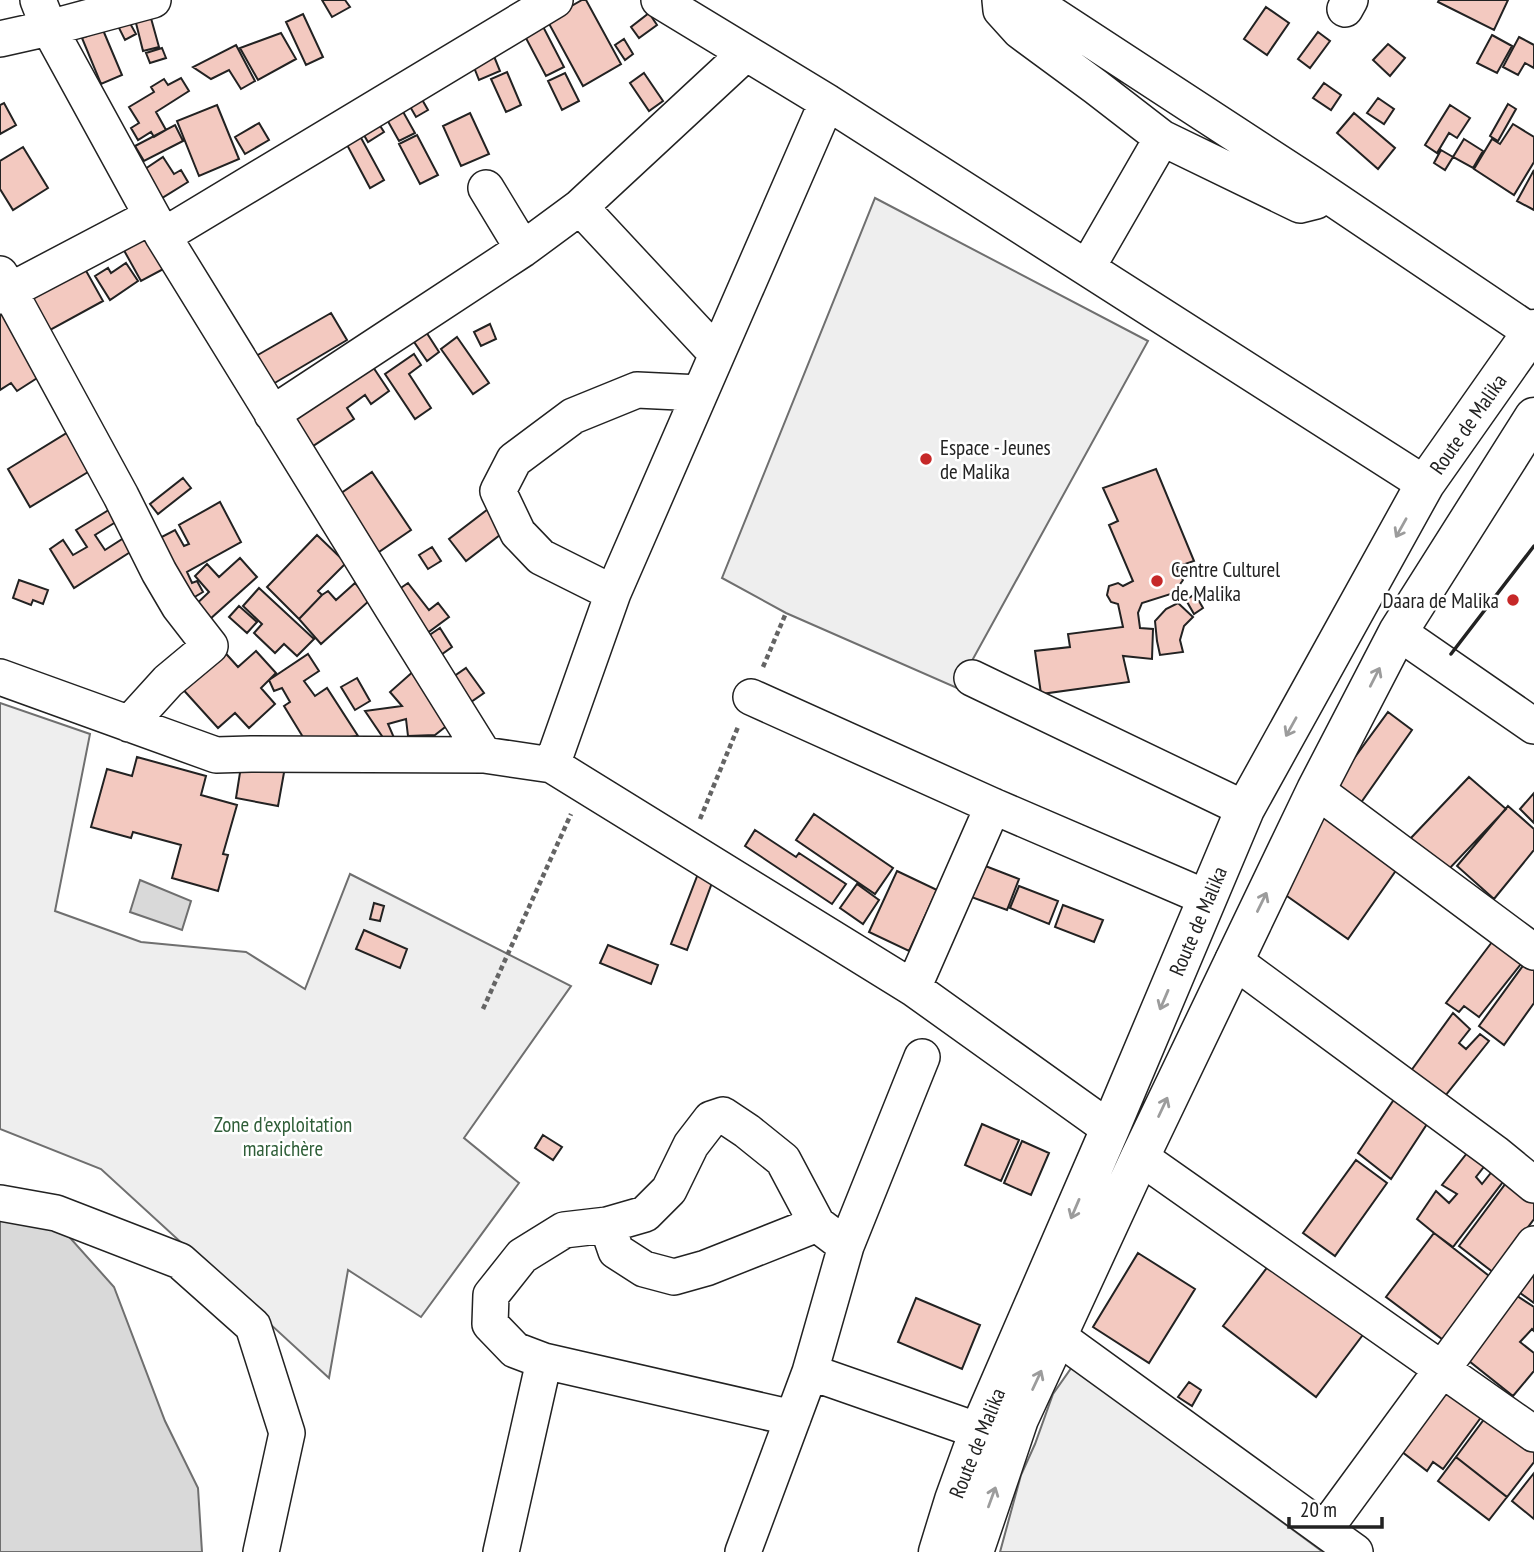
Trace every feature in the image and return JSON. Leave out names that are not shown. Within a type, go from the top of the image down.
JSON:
[{"type":"main road","name":"Route de Malika","points":[[938,1552],[979,1431],[1245,809],[1425,484],[1533,332]]},
{"type":"main road","name":"Route de Malika","points":[[974,1552],[1019,1419],[1233,960],[1316,790],[1398,632],[1534,417]]},
{"type":"street","points":[[0,39],[43,14],[153,0]]},
{"type":"street","points":[[129,724],[168,681],[210,646],[179,606],[159,572],[121,496],[3,286],[158,226],[555,0]]},
{"type":"street","points":[[659,0],[827,102],[1425,484]]},
{"type":"street","points":[[1000,0],[1001,10],[1020,31],[1162,138],[1300,205],[1316,201],[1310,183]]},
{"type":"street","points":[[1030,0],[1533,332]]},
{"type":"street","points":[[43,14],[158,226],[484,755]]},
{"type":"street","points":[[272,414],[523,249],[580,207],[746,53]]},
{"type":"street","points":[[552,765],[613,593],[827,102]]},
{"type":"street","points":[[1087,268],[1162,138]]},
{"type":"street","points":[[486,188],[523,249]]},
{"type":"street","points":[[580,207],[717,354]]},
{"type":"street","points":[[613,593],[541,557],[518,533],[498,491],[513,460],[573,416],[636,390],[700,393]]},
{"type":"street","points":[[1398,632],[1534,726]]},
{"type":"street","points":[[0,677],[216,755],[484,755],[552,765],[913,988],[1110,1129]]},
{"type":"street","points":[[972,678],[1245,809]]},
{"type":"street","points":[[751,697],[993,806],[1208,898]]},
{"type":"street","points":[[1316,790],[1534,953]]},
{"type":"street","points":[[913,988],[993,806]]},
{"type":"street","points":[[1233,960],[1495,1153],[1534,1185]]},
{"type":"street","points":[[743,1552],[810,1372],[846,1247],[922,1057]]},
{"type":"street","points":[[793,1418],[544,1361],[515,1350],[490,1324],[491,1295],[522,1256],[564,1230],[607,1225],[645,1214],[669,1190],[691,1145],[711,1119],[723,1115],[783,1160],[817,1224],[846,1247]]},
{"type":"street","points":[[1140,1157],[1534,1434]]},
{"type":"street","points":[[0,1203],[56,1213],[180,1261],[253,1326],[287,1433],[261,1552]]},
{"type":"street","points":[[607,1225],[615,1251],[644,1269],[674,1277],[706,1268],[817,1224]]},
{"type":"street","points":[[1325,1529],[1534,1244]]},
{"type":"street","points":[[1057,1336],[1355,1552]]},
{"type":"street","points":[[501,1552],[544,1361]]},
{"type":"street","points":[[810,1372],[979,1431]]},
{"type":"path","points":[[483,1009],[584,785]]},
{"type":"green space","name":"Espace - Jeunes de Malika","points":[[875,198],[1148,341],[957,688],[786,613],[722,578]]},
{"type":"green space","name":"Zone d'exploitation maraichère","points":[[0,703],[90,734],[55,911],[141,942],[246,952],[305,989],[350,874],[571,986],[464,1138],[519,1183],[421,1317],[348,1270],[329,1378],[101,1169],[0,1129]]},
{"type":"green space","points":[[1072,1367],[1323,1552],[1000,1552],[1021,1475],[1053,1394]]},
{"type":"shaded area","points":[[140,880],[191,901],[182,930],[130,912]]},
{"type":"shaded area","points":[[0,1203],[64,1231],[114,1287],[165,1421],[198,1488],[202,1552],[0,1552]]},
{"type":"building","points":[[322,0],[345,0],[350,7],[332,17]]},
{"type":"building","points":[[586,0],[621,64],[583,86],[547,20]]},
{"type":"building","points":[[1508,0],[1494,30],[1438,2]]},
{"type":"building","points":[[1266,7],[1289,23],[1267,55],[1244,39]]},
{"type":"building","points":[[149,11],[159,47],[143,51],[134,15]]},
{"type":"building","points":[[649,13],[657,25],[639,38],[631,27]]},
{"type":"building","points":[[303,14],[323,57],[306,65],[286,22]]},
{"type":"building","points":[[537,15],[564,67],[546,76],[519,25]]},
{"type":"building","points":[[126,16],[136,34],[125,40],[116,22]]},
{"type":"building","points":[[103,30],[122,75],[101,84],[82,38]]},
{"type":"building","points":[[1318,32],[1330,41],[1310,68],[1298,59]]},
{"type":"building","points":[[281,33],[296,59],[258,80],[240,48]]},
{"type":"building","points":[[1492,35],[1512,46],[1497,73],[1477,63]]},
{"type":"building","points":[[1519,37],[1534,45],[1534,68],[1525,63],[1518,75],[1503,67]]},
{"type":"building","points":[[624,39],[633,54],[625,60],[615,45]]},
{"type":"building","points":[[489,44],[500,71],[479,80],[468,52]]},
{"type":"building","points":[[1388,44],[1405,58],[1390,76],[1373,60]]},
{"type":"building","points":[[236,45],[255,81],[241,89],[229,70],[211,79],[193,67]]},
{"type":"building","points":[[162,48],[166,58],[150,63],[146,53]]},
{"type":"building","points":[[507,72],[521,105],[506,112],[491,79]]},
{"type":"building","points":[[565,73],[579,101],[562,110],[548,81]]},
{"type":"building","points":[[644,73],[663,101],[649,111],[630,83]]},
{"type":"building","points":[[181,78],[189,91],[156,112],[166,130],[154,137],[151,132],[138,140],[131,128],[139,123],[129,107],[154,92],[151,87],[164,79],[168,85]]},
{"type":"building","points":[[1324,83],[1341,95],[1331,110],[1313,98]]},
{"type":"building","points":[[416,89],[428,110],[416,117],[404,96]]},
{"type":"building","points":[[1378,98],[1394,109],[1384,124],[1367,113]]},
{"type":"building","points":[[397,101],[415,133],[399,141],[381,109]]},
{"type":"building","points":[[4,103],[16,125],[0,134],[0,105]]},
{"type":"building","points":[[1508,104],[1516,109],[1498,141],[1490,136]]},
{"type":"building","points":[[217,105],[239,159],[199,176],[177,121]]},
{"type":"building","points":[[1450,105],[1470,118],[1457,138],[1449,133],[1437,153],[1425,145]]},
{"type":"building","points":[[470,113],[489,154],[461,166],[443,126]]},
{"type":"building","points":[[1354,113],[1395,148],[1378,169],[1337,133]]},
{"type":"building","points":[[377,121],[384,132],[368,142],[361,130]]},
{"type":"building","points":[[259,123],[269,140],[245,154],[235,137]]},
{"type":"building","points":[[1513,124],[1534,137],[1534,162],[1514,195],[1474,169],[1492,139],[1500,144]]},
{"type":"building","points":[[175,125],[183,141],[144,161],[135,146]]},
{"type":"building","points":[[417,135],[438,175],[420,184],[399,144]]},
{"type":"building","points":[[360,136],[384,180],[370,188],[346,143]]},
{"type":"building","points":[[1464,139],[1483,151],[1473,168],[1453,157]]},
{"type":"building","points":[[23,147],[48,188],[13,210],[0,189],[0,161]]},
{"type":"building","points":[[1441,150],[1453,157],[1445,170],[1434,163]]},
{"type":"building","points":[[163,157],[174,174],[181,170],[188,182],[162,198],[145,169]]},
{"type":"building","points":[[1534,170],[1534,210],[1517,201]]},
{"type":"building","points":[[147,227],[169,266],[141,281],[121,245]]},
{"type":"building","points":[[80,260],[103,301],[41,335],[18,294]]},
{"type":"building","points":[[126,263],[138,281],[110,300],[95,276],[108,268],[111,273]]},
{"type":"building","points":[[6,312],[45,373],[17,391],[11,383],[0,390],[0,316]]},
{"type":"building","points":[[331,313],[347,340],[273,384],[256,356]]},
{"type":"building","points":[[421,324],[439,352],[427,361],[408,333]]},
{"type":"building","points":[[490,324],[496,339],[481,346],[474,332]]},
{"type":"building","points":[[457,337],[489,383],[473,394],[441,349]]},
{"type":"building","points":[[414,354],[421,365],[409,374],[431,408],[415,419],[385,374]]},
{"type":"building","points":[[365,355],[389,391],[371,404],[365,395],[347,408],[354,419],[310,448],[285,410]]},
{"type":"building","points":[[70,431],[93,469],[30,507],[8,469]]},
{"type":"building","name":"Centre Culturel de Malika","points":[[1156,469],[1194,561],[1176,567],[1183,580],[1174,593],[1142,603],[1138,613],[1140,628],[1153,629],[1152,659],[1123,656],[1129,682],[1041,694],[1035,651],[1070,647],[1068,634],[1123,627],[1118,604],[1111,602],[1107,595],[1109,586],[1118,583],[1123,586],[1133,581],[1109,525],[1118,521],[1103,488]]},
{"type":"building","points":[[372,472],[411,530],[373,556],[334,498]]},
{"type":"building","points":[[183,478],[191,488],[158,514],[150,504]]},
{"type":"building","points":[[220,502],[241,542],[187,572],[192,583],[197,581],[203,592],[186,602],[154,541],[175,530],[184,546],[189,544],[179,525]]},
{"type":"building","points":[[492,506],[509,528],[466,561],[449,539]]},
{"type":"building","points":[[112,508],[119,520],[95,535],[105,550],[127,536],[135,549],[74,588],[50,549],[63,540],[73,555],[87,547],[76,530]]},
{"type":"building","points":[[317,535],[346,563],[318,591],[322,595],[299,619],[267,587]]},
{"type":"building","points":[[432,547],[441,561],[428,569],[419,555]]},
{"type":"building","points":[[240,558],[257,577],[200,628],[187,613],[209,592],[195,576],[207,564],[219,577]]},
{"type":"building","points":[[19,580],[48,590],[43,604],[33,600],[31,605],[13,598]]},
{"type":"building","points":[[355,583],[370,600],[321,644],[299,619],[328,591],[336,600]]},
{"type":"building","points":[[408,583],[429,610],[438,603],[449,617],[426,634],[395,592]]},
{"type":"building","points":[[259,588],[314,639],[297,656],[284,644],[275,653],[254,633],[262,624],[243,606]]},
{"type":"building","points":[[1195,594],[1203,608],[1194,614],[1186,600]]},
{"type":"building","points":[[1178,603],[1193,617],[1184,626],[1180,640],[1183,652],[1160,655],[1155,621],[1166,609]]},
{"type":"building","points":[[239,606],[257,622],[247,633],[229,617]]},
{"type":"building","points":[[440,628],[452,647],[438,657],[425,638]]},
{"type":"building","points":[[220,647],[238,667],[256,651],[276,673],[261,688],[275,704],[249,728],[235,713],[218,728],[179,685]]},
{"type":"building","points":[[308,654],[319,671],[304,681],[315,696],[327,688],[358,736],[306,742],[284,706],[290,702],[282,688],[274,691],[269,680]]},
{"type":"building","points":[[466,668],[484,693],[468,704],[450,679]]},
{"type":"building","points":[[416,669],[449,724],[435,735],[408,736],[406,719],[388,724],[395,740],[384,739],[365,711],[402,706],[390,692]]},
{"type":"building","points":[[357,678],[370,701],[355,710],[341,687]]},
{"type":"building","points":[[1388,712],[1412,730],[1360,804],[1336,783]]},
{"type":"building","points":[[137,757],[206,776],[201,795],[237,805],[223,854],[228,855],[218,891],[172,878],[181,845],[133,832],[131,838],[91,827],[107,769],[132,776]]},
{"type":"building","points":[[242,760],[285,767],[278,806],[236,798]]},
{"type":"building","points":[[1469,777],[1506,809],[1449,869],[1410,839]]},
{"type":"building","points":[[1534,793],[1534,823],[1520,809]]},
{"type":"building","points":[[1508,806],[1534,829],[1534,850],[1494,899],[1457,866]]},
{"type":"building","points":[[814,814],[893,868],[875,894],[796,840]]},
{"type":"building","points":[[1320,815],[1397,869],[1348,939],[1277,889]]},
{"type":"building","points":[[755,830],[796,857],[799,853],[846,884],[832,904],[745,846]]},
{"type":"building","points":[[975,862],[1019,879],[1007,910],[963,894]]},
{"type":"building","points":[[701,866],[716,872],[687,950],[671,944]]},
{"type":"building","points":[[897,871],[937,890],[909,951],[869,932]]},
{"type":"building","points":[[857,884],[879,900],[863,924],[840,908]]},
{"type":"building","points":[[1019,886],[1058,901],[1049,924],[1010,908]]},
{"type":"building","points":[[374,903],[384,906],[380,921],[370,919]]},
{"type":"building","points":[[1063,905],[1103,920],[1094,942],[1055,927]]},
{"type":"building","points":[[364,930],[407,949],[400,968],[356,949]]},
{"type":"building","points":[[1498,934],[1528,955],[1479,1017],[1464,1006],[1459,1012],[1446,1003]]},
{"type":"building","points":[[608,945],[658,965],[651,984],[600,963]]},
{"type":"building","points":[[1530,956],[1534,959],[1534,1003],[1504,1045],[1479,1026]]},
{"type":"building","points":[[1453,1013],[1470,1029],[1459,1043],[1466,1049],[1480,1034],[1489,1041],[1437,1106],[1405,1079]]},
{"type":"building","points":[[1395,1098],[1429,1121],[1391,1179],[1358,1153]]},
{"type":"building","points":[[982,1124],[1019,1140],[1001,1181],[965,1165]]},
{"type":"building","points":[[543,1135],[562,1147],[553,1160],[535,1148]]},
{"type":"building","points":[[1022,1141],[1049,1153],[1031,1195],[1004,1183]]},
{"type":"building","points":[[1471,1148],[1490,1159],[1476,1177],[1482,1184],[1498,1164],[1509,1174],[1453,1247],[1417,1219],[1436,1191],[1449,1203],[1457,1194],[1442,1185]]},
{"type":"building","points":[[1356,1160],[1387,1183],[1335,1256],[1303,1233]]},
{"type":"building","points":[[1512,1175],[1534,1192],[1534,1219],[1494,1273],[1459,1246]]},
{"type":"building","points":[[1434,1233],[1493,1279],[1446,1342],[1386,1297]]},
{"type":"building","points":[[1534,1249],[1534,1303],[1509,1285]]},
{"type":"building","points":[[1138,1253],[1195,1289],[1149,1363],[1093,1327]]},
{"type":"building","points":[[1272,1261],[1365,1332],[1316,1397],[1223,1326]]},
{"type":"building","points":[[1508,1290],[1534,1307],[1534,1331],[1532,1329],[1520,1342],[1534,1353],[1534,1371],[1513,1396],[1459,1353]]},
{"type":"building","points":[[916,1298],[980,1325],[962,1369],[898,1342]]},
{"type":"building","points":[[1189,1382],[1201,1390],[1192,1406],[1178,1397]]},
{"type":"building","points":[[1443,1387],[1482,1416],[1443,1469],[1433,1462],[1427,1471],[1397,1448]]},
{"type":"building","points":[[1488,1414],[1534,1450],[1534,1462],[1507,1497],[1456,1457]]},
{"type":"building","points":[[1456,1457],[1507,1497],[1489,1520],[1438,1481]]},
{"type":"building","points":[[1534,1473],[1534,1519],[1512,1501]]},
{"type":"wall","points":[[1451,654],[1534,546]]},
{"type":"place","name":"Espace - Jeunes de Malika","points":[[926,459]]},
{"type":"place","name":"Centre Culturel de Malika","points":[[1157,581]]},
{"type":"place","name":"Daara de Malika","points":[[1513,600]]}]
